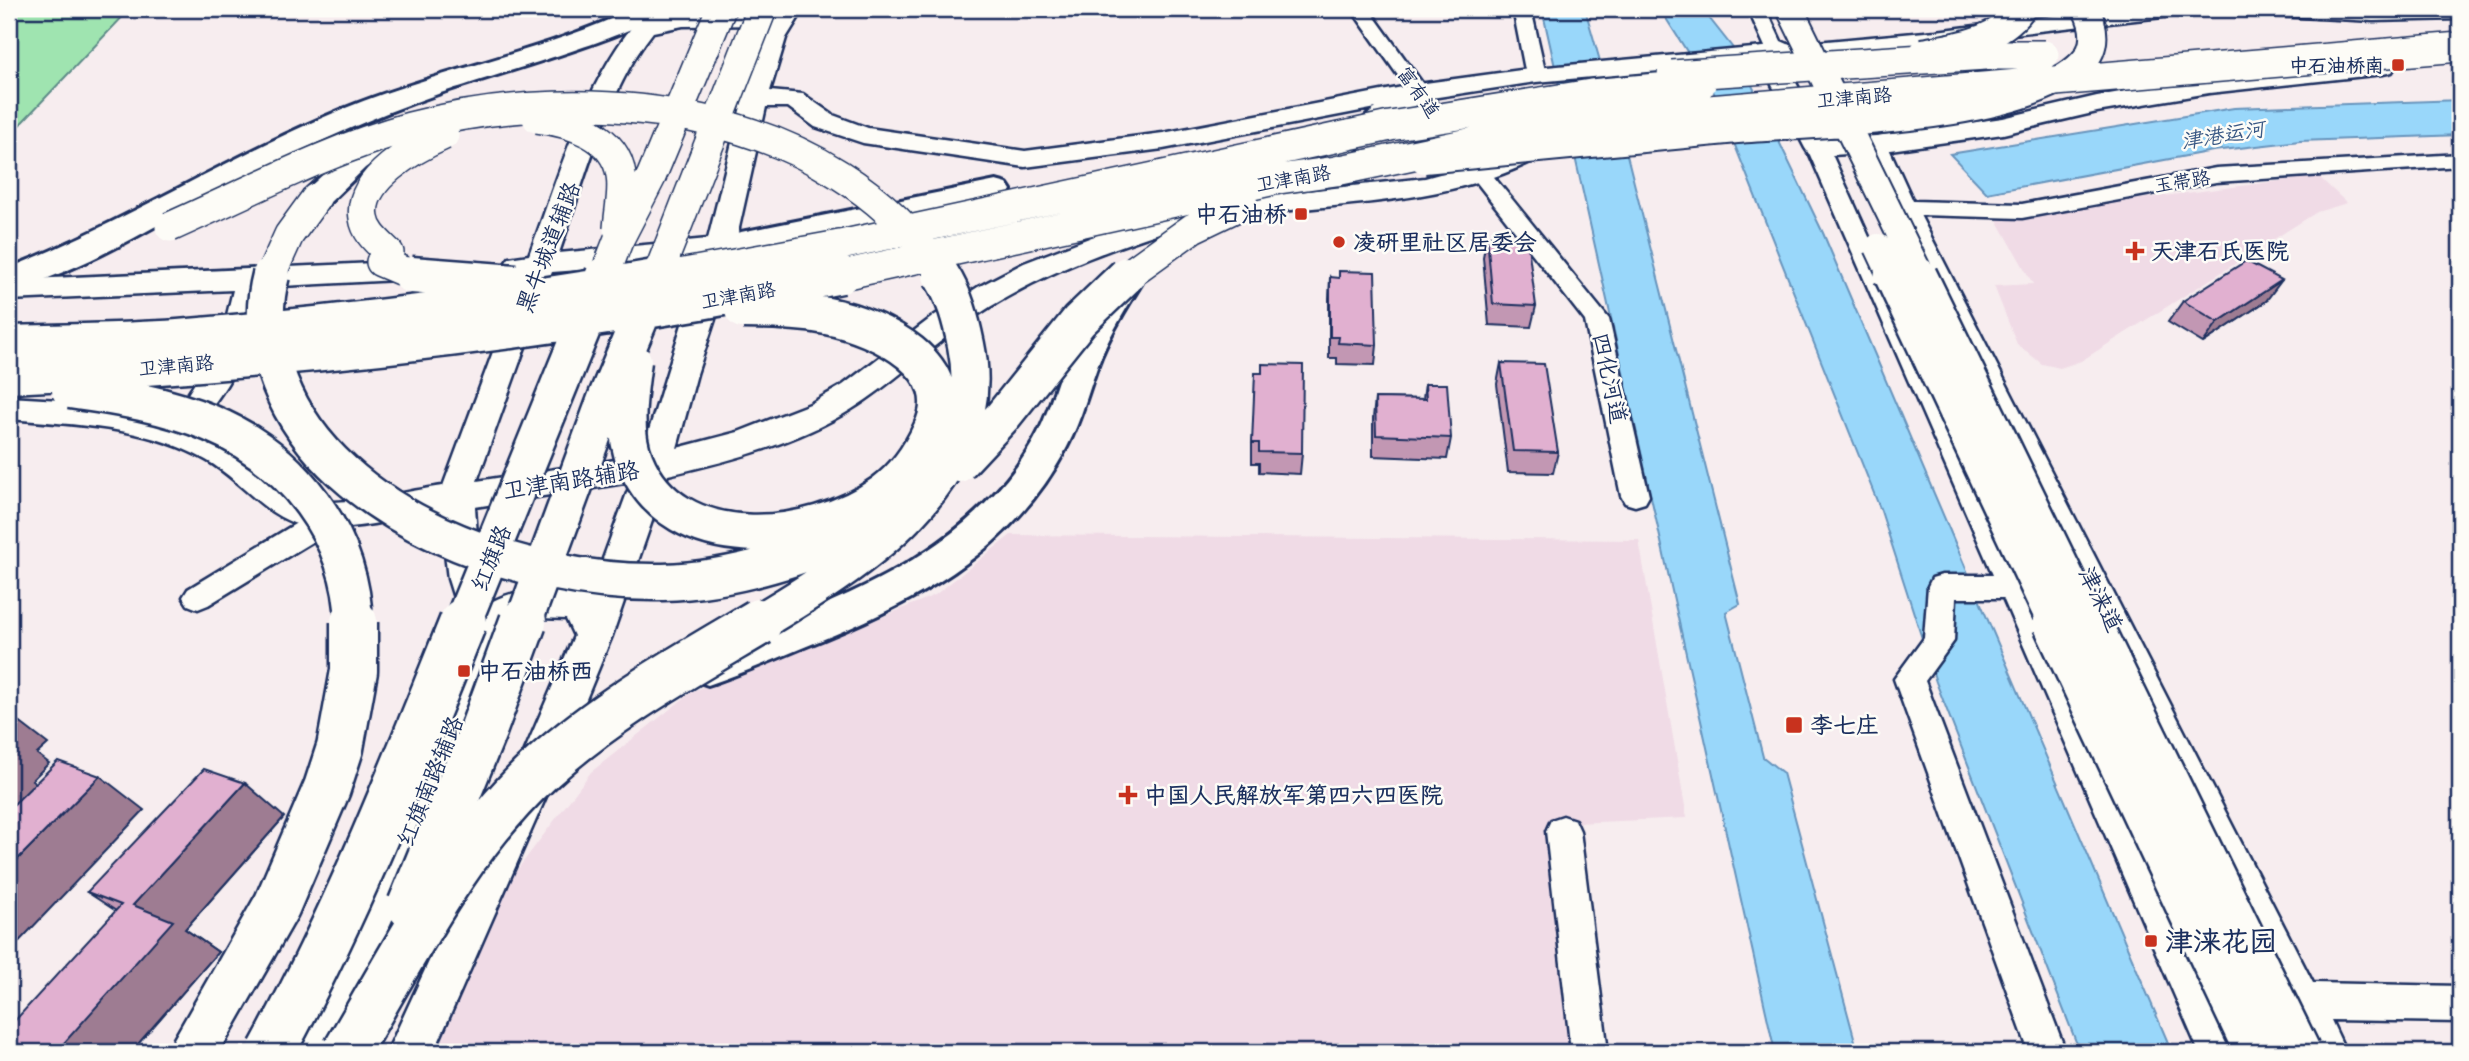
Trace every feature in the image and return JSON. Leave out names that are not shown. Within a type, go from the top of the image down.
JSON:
[{"type":"highway","name":"红旗路","points":[[271,1052],[305,990],[374,841],[618,241],[651,177],[722,9]]},
{"type":"highway","points":[[329,1044],[425,877],[484,728],[635,319],[762,9]]},
{"type":"highway","points":[[645,17],[446,105],[375,146],[316,198],[293,225],[273,265],[265,294],[264,327],[274,374],[282,395],[309,438],[339,470],[387,506],[511,561],[562,572],[630,580],[686,580],[735,574],[843,540],[879,523],[930,489],[954,468],[1007,412],[1060,341],[1169,242],[1205,219],[1334,164]]},
{"type":"highway","points":[[9,280],[117,235],[264,156],[324,128],[415,93],[645,17]]},
{"type":"highway","name":"卫津南路","points":[[9,344],[176,338],[433,312],[564,294],[898,233],[1390,126],[1519,104],[2027,33],[2460,27]]},
{"type":"highway","points":[[618,241],[621,171],[611,151],[595,136],[580,128],[545,118],[487,122],[433,139],[387,168],[371,189],[363,208],[362,217],[368,233],[388,253],[381,262],[414,276],[511,283],[712,267],[996,190],[1313,123],[1520,88],[1594,79],[1986,55],[2027,33]]},
{"type":"highway","name":"卫津南路","points":[[9,374],[156,368],[635,319],[1279,179],[1334,164],[1386,161],[1498,137],[1686,111],[2460,47]]},
{"type":"highway","points":[[9,288],[117,249],[383,136],[430,122],[504,108],[543,104],[643,110],[696,120],[782,146],[821,164],[853,185],[905,227],[936,265],[956,301],[970,338],[973,380],[968,418],[958,446],[914,510],[858,558],[795,601],[691,662],[562,751],[521,790],[492,823],[329,1044]]},
{"type":"highway","points":[[639,698],[886,594],[924,574],[977,537],[1022,490],[1048,448],[1093,339],[1132,273]]},
{"type":"highway","points":[[782,310],[845,319],[874,330],[915,355],[932,374],[938,405],[932,434],[911,471],[895,485],[847,513],[824,522],[785,531],[756,533],[732,532],[690,520],[668,509],[654,496],[635,461],[629,409],[635,319],[782,310]]},
{"type":"highway","points":[[9,385],[78,390],[141,400],[199,417],[223,428],[268,454],[304,486],[324,513],[345,560],[357,636],[352,688],[340,749],[307,839],[281,896],[193,1052]]},
{"type":"main road","points":[[671,9],[686,13],[752,12],[762,9]]},
{"type":"main road","points":[[329,1044],[416,1042],[525,799],[593,636],[668,426],[755,99],[774,38],[792,9]]},
{"type":"main road","points":[[1765,9],[2256,1052]]},
{"type":"main road","points":[[1790,9],[1848,134],[2298,1052]]},
{"type":"main road","points":[[1386,161],[1476,157],[1741,130],[1915,117],[1963,109],[2029,92],[2073,71],[2086,57],[2093,44],[2093,23],[2087,9]]},
{"type":"main road","points":[[755,99],[794,99],[824,121],[863,135],[1025,159],[1163,141],[1418,92],[1535,75],[1821,50],[1981,31],[2005,37],[2171,9]]},
{"type":"main road","points":[[2281,9],[2326,13],[2460,12]]},
{"type":"main road","points":[[645,17],[769,18],[773,21],[774,38]]},
{"type":"main road","name":"黑牛城道辅路","points":[[456,497],[461,477],[602,98],[616,67],[645,17]]},
{"type":"main road","points":[[1891,60],[1988,36],[2011,23],[2027,33],[2067,105]]},
{"type":"main road","points":[[1821,50],[1832,53],[1850,79],[1876,125],[1877,144]]},
{"type":"main road","points":[[1770,54],[1781,97],[1818,148],[1877,144],[2003,126],[2067,105],[2097,104],[2209,85],[2460,61]]},
{"type":"main road","points":[[1334,164],[1376,119],[1418,92]]},
{"type":"main road","name":"卫津南路辅路","points":[[302,519],[310,514],[338,514],[456,497],[652,467],[686,459],[780,429],[825,410],[860,389],[949,320],[978,301],[1010,282],[1087,248],[1201,214],[1406,191],[1481,173],[1522,157],[1594,117],[1609,113],[1781,97]]},
{"type":"main road","points":[[9,288],[541,264],[634,257],[712,267],[883,254],[1334,164],[1449,134]]},
{"type":"main road","points":[[151,423],[176,418],[193,410],[213,381],[245,309],[248,293],[246,284],[237,278]]},
{"type":"main road","points":[[9,408],[94,414],[151,423],[185,433],[220,452],[302,519]]},
{"type":"main road","points":[[606,596],[631,566],[686,459]]},
{"type":"main road","points":[[456,497],[460,545],[470,593],[484,638]]},
{"type":"main road","points":[[484,638],[503,613],[520,605],[556,603],[579,608],[593,636]]},
{"type":"main road","name":"红旗南路辅路","points":[[329,1044],[477,664],[484,638]]},
{"type":"street","name":"富有道","points":[[1360,9],[1418,92],[1481,173]]},
{"type":"street","points":[[1522,9],[1535,75]]},
{"type":"street","points":[[1747,9],[1770,54]]},
{"type":"street","points":[[1757,9],[1773,45],[1770,54]]},
{"type":"street","name":"津涞道","points":[[1877,144],[1905,208],[2328,1052]]},
{"type":"street","points":[[1818,148],[2005,587],[2218,1052]]},
{"type":"street","name":"玉带路","points":[[1905,208],[2022,211],[2216,175],[2460,160]]},
{"type":"street","name":"四化河道","points":[[1481,173],[1597,319],[1635,496]]},
{"type":"street","points":[[198,597],[302,519]]},
{"type":"street","points":[[2005,587],[1942,586],[1939,641],[1909,679],[2047,1052]]},
{"type":"street","points":[[1563,831],[1590,1052]]},
{"type":"street","points":[[2195,1001],[2460,1004]]},
{"type":"shaded area","name":"天津石氏医院","points":[[2318,176],[2347,203],[2317,212],[2081,361],[2060,368],[2042,364],[2017,344],[1994,286],[2033,284],[1996,218]]},
{"type":"shaded area","name":"中国人民解放军第四六四医院","points":[[1011,535],[1639,540],[1687,818],[1575,823],[1605,1052],[437,1052],[508,882],[591,772],[693,691],[805,649],[935,595]]},
{"type":"green space","points":[[9,9],[130,9],[9,136]]},
{"type":"water","points":[[1542,9],[1585,9],[1626,151],[1740,604],[1726,612],[1763,757],[1783,773],[1858,1052],[1775,1052]]},
{"type":"water","points":[[1660,9],[1702,9],[1736,52],[1823,233],[2172,1052],[2080,1052],[1936,682],[1881,511],[1702,63],[1688,53]]},
{"type":"water","name":"津港运河","points":[[2460,100],[2460,135],[2300,141],[2213,151],[1987,193],[1950,154],[2234,108]]},
{"type":"building","points":[[1487,236],[1527,238],[1536,306],[1493,304]]},
{"type":"building","points":[[2246,261],[2282,280],[2218,322],[2183,301]]},
{"type":"building","points":[[1339,271],[1375,272],[1377,345],[1338,343],[1339,337],[1330,337],[1330,277],[1339,278]]},
{"type":"building","points":[[1501,363],[1544,364],[1558,452],[1513,451]]},
{"type":"building","points":[[1262,364],[1303,365],[1302,453],[1259,452],[1259,443],[1252,443],[1255,373],[1262,373]]},
{"type":"building","points":[[1425,384],[1447,384],[1451,438],[1376,435],[1375,398],[1426,399]]},
{"type":"building","points":[[58,761],[100,776],[9,868],[9,809]]},
{"type":"building","points":[[204,769],[245,783],[133,905],[173,921],[56,1052],[9,1052],[9,1027],[121,905],[87,892]]},
{"type":"place","name":"中石油桥南","points":[[2398,65]]},
{"type":"place","name":"中石油桥","points":[[1301,214]]},
{"type":"place","name":"凌研里社区居委会","points":[[1339,242]]},
{"type":"place","name":"天津石氏医院","points":[[2135,251]]},
{"type":"place","name":"中石油桥西","points":[[464,671]]},
{"type":"place","name":"李七庄","points":[[1794,725]]},
{"type":"place","name":"中国人民解放军第四六四医院","points":[[1128,795]]},
{"type":"place","name":"津涞花园","points":[[2151,941]]}]
